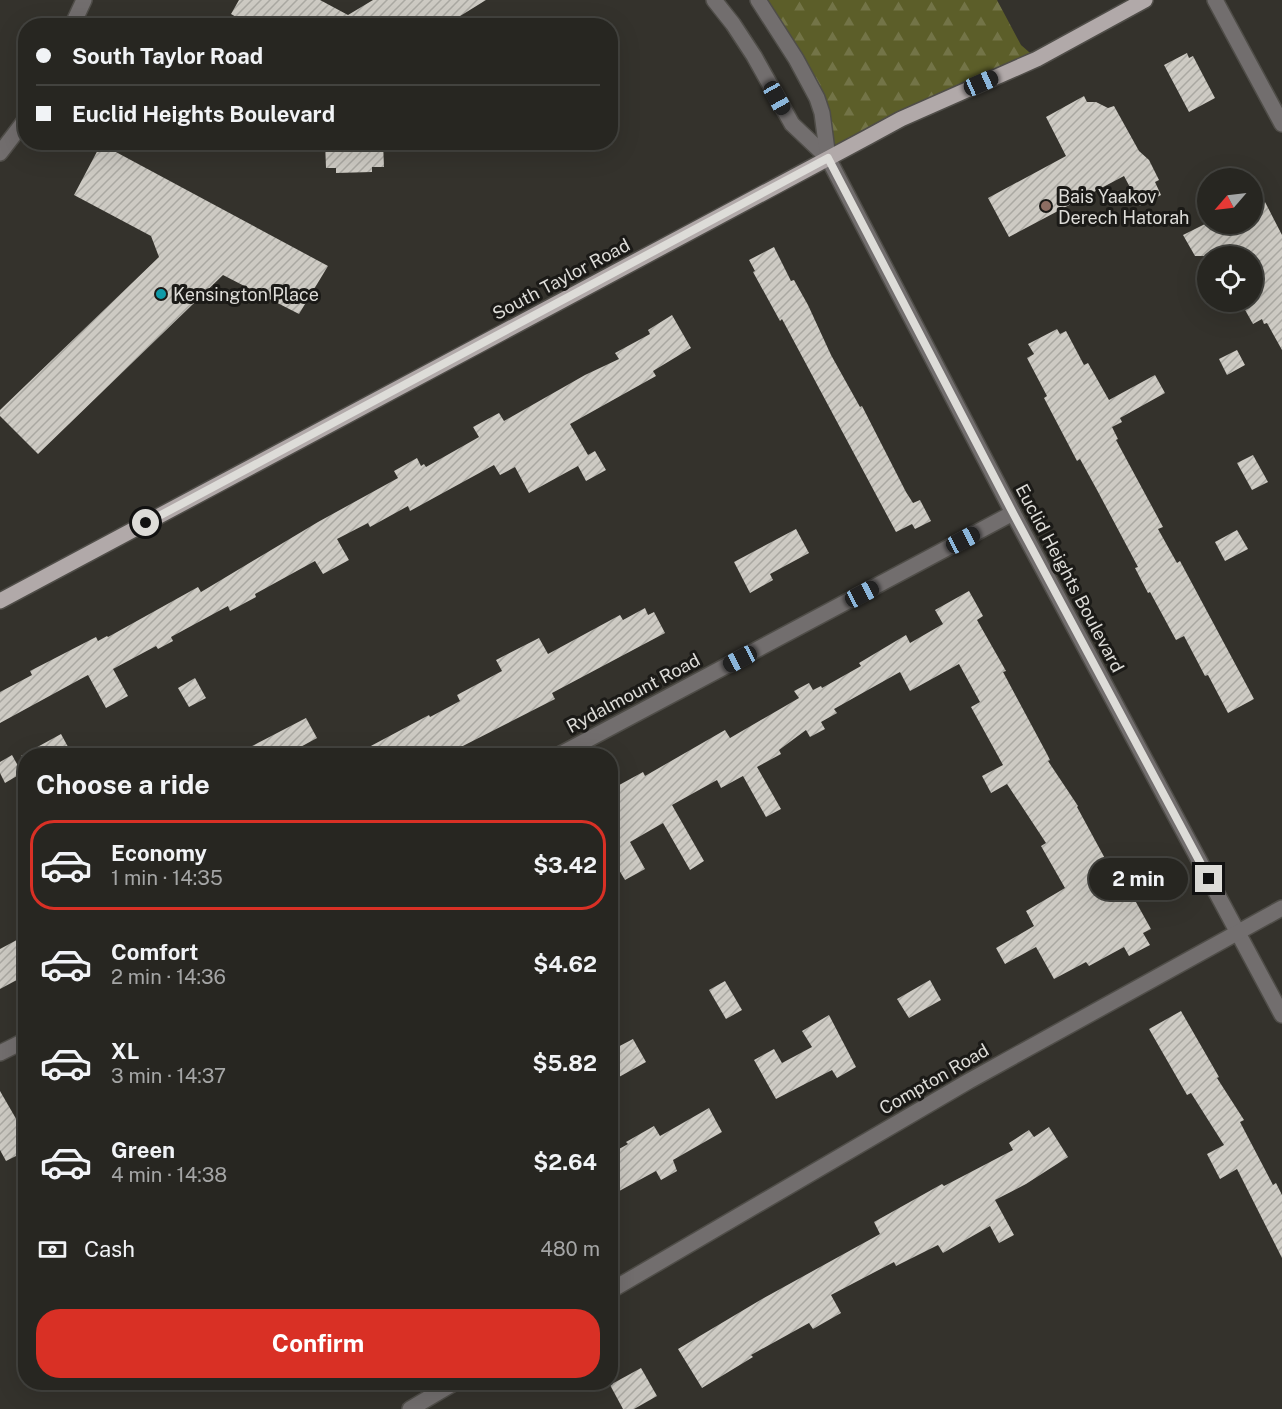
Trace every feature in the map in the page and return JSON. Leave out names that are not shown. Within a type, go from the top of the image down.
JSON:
[{"type":"main road","name":"South Taylor Road","points":[[0,601],[901,119],[1037,59],[1145,0]]},
{"type":"street","points":[[76,18],[84,0]]},
{"type":"street","points":[[714,0],[754,56],[792,124],[828,158]]},
{"type":"street","points":[[758,0],[796,59],[817,98],[822,113],[828,158]]},
{"type":"street","points":[[1215,0],[1282,124]]},
{"type":"street","points":[[0,153],[18,129]]},
{"type":"street","name":"Euclid Heights Boulevard","points":[[828,158],[1013,513],[1282,1015]]},
{"type":"street","name":"Rydalmount Road","points":[[572,748],[1013,513]]},
{"type":"street","name":"Compton Road","points":[[618,1286],[969,1081],[1282,908]]},
{"type":"street","points":[[0,1053],[18,1044]]},
{"type":"street","points":[[410,1409],[442,1390]]},
{"type":"green space","points":[[767,0],[997,0],[1021,45],[1037,59],[828,158],[822,113],[761,3]]},
{"type":"building","points":[[239,0],[320,0],[348,15],[373,0],[486,0],[457,18],[238,18],[231,14]]},
{"type":"building","points":[[1187,53],[1189,58],[1193,56],[1215,98],[1189,112],[1164,65]]},
{"type":"building","points":[[1084,96],[1087,102],[1096,102],[1108,108],[1114,106],[1139,151],[1149,160],[1159,180],[1155,182],[1161,195],[1140,206],[1124,176],[1009,237],[988,198],[1066,156],[1046,117]]},
{"type":"building","name":"Kensington Place","points":[[98,150],[112,150],[328,266],[299,314],[223,275],[38,454],[0,416],[0,410],[159,257],[151,236],[74,195]]},
{"type":"building","points":[[325,150],[383,150],[384,167],[372,167],[372,172],[336,173],[336,168],[326,168]]},
{"type":"building","points":[[1265,202],[1282,235],[1282,350],[1267,323],[1264,324],[1262,319],[1253,324],[1246,312],[1263,312],[1263,246],[1197,246],[1197,256],[1195,256],[1183,235],[1197,228],[1197,234],[1263,234],[1263,203]]},
{"type":"building","points":[[774,247],[791,281],[794,280],[808,305],[831,355],[860,407],[862,406],[906,492],[913,503],[920,500],[931,521],[915,529],[912,524],[896,532],[782,319],[780,321],[753,272],[755,271],[749,260]]},
{"type":"building","points":[[672,315],[691,348],[653,371],[656,376],[570,424],[588,455],[595,451],[606,470],[586,481],[578,466],[529,493],[515,467],[500,475],[494,465],[410,511],[408,506],[370,527],[368,523],[337,539],[349,560],[323,574],[315,561],[255,594],[256,597],[230,611],[228,606],[171,637],[173,641],[158,649],[156,646],[113,669],[128,696],[106,708],[88,675],[0,723],[0,692],[32,675],[30,671],[96,637],[98,641],[108,637],[198,587],[201,592],[318,522],[398,478],[394,471],[417,458],[421,466],[424,464],[426,467],[479,437],[473,427],[499,413],[504,421],[585,375],[619,359],[615,353],[650,334],[648,330]]},
{"type":"building","points":[[1057,329],[1060,334],[1066,331],[1084,365],[1088,363],[1109,400],[1155,375],[1165,393],[1120,418],[1122,422],[1112,427],[1118,439],[1116,440],[1163,527],[1158,529],[1177,563],[1180,561],[1254,699],[1228,713],[1184,636],[1176,640],[1150,592],[1148,593],[1135,568],[1138,567],[1097,490],[1080,459],[1077,461],[1044,398],[1047,396],[1027,358],[1034,354],[1028,344]]},
{"type":"building","points":[[1237,350],[1245,365],[1227,375],[1219,359]]},
{"type":"building","points":[[1253,455],[1268,482],[1252,490],[1237,463]]},
{"type":"building","points":[[796,529],[809,553],[770,574],[773,580],[750,593],[734,562]]},
{"type":"building","points":[[1237,530],[1248,549],[1225,561],[1215,542]]},
{"type":"building","points":[[969,591],[983,616],[977,620],[1006,671],[1003,672],[1047,754],[1050,760],[1048,761],[1078,806],[1108,864],[1113,861],[1151,929],[1143,933],[1150,945],[1129,956],[1124,947],[1089,966],[1086,962],[1054,979],[1036,947],[1005,964],[996,948],[1034,926],[1026,911],[1065,888],[1041,846],[1046,843],[1007,784],[991,793],[982,776],[1003,765],[971,707],[980,702],[959,664],[910,691],[900,672],[834,709],[837,713],[821,722],[825,729],[810,737],[806,730],[779,750],[781,754],[757,767],[781,809],[766,817],[743,776],[721,788],[717,780],[672,805],[704,861],[690,870],[663,823],[630,842],[645,869],[625,880],[618,868],[618,786],[643,772],[645,776],[725,730],[730,738],[799,698],[794,691],[809,683],[813,690],[821,686],[822,688],[861,666],[859,663],[906,635],[910,643],[943,624],[935,610]]},
{"type":"building","points":[[645,608],[648,615],[654,612],[665,633],[552,693],[555,699],[459,748],[367,748],[460,701],[457,695],[502,671],[496,660],[539,638],[548,654],[620,615],[623,620]]},
{"type":"building","points":[[195,678],[206,698],[189,707],[178,688]]},
{"type":"building","points":[[306,718],[317,738],[299,748],[248,748]]},
{"type":"building","points":[[61,734],[69,748],[36,748]]},
{"type":"building","points":[[12,755],[18,766],[18,775],[5,783],[0,773],[0,762]]},
{"type":"building","points":[[18,939],[18,979],[0,989],[0,949]]},
{"type":"building","points":[[930,980],[941,1000],[909,1018],[897,999]]},
{"type":"building","points":[[725,981],[742,1010],[726,1019],[709,990]]},
{"type":"building","points":[[1181,1011],[1219,1077],[1217,1078],[1244,1120],[1240,1122],[1273,1185],[1276,1183],[1282,1195],[1282,1258],[1237,1169],[1220,1179],[1207,1154],[1224,1145],[1191,1093],[1187,1095],[1149,1029]]},
{"type":"building","points":[[829,1015],[856,1067],[837,1078],[832,1070],[776,1099],[754,1060],[774,1049],[782,1063],[812,1047],[802,1031]]},
{"type":"building","points":[[633,1039],[646,1062],[618,1078],[618,1047]]},
{"type":"building","points":[[0,1091],[18,1122],[18,1155],[6,1161],[0,1150]]},
{"type":"building","points":[[709,1108],[722,1132],[673,1160],[677,1171],[661,1180],[656,1171],[618,1192],[618,1150],[628,1144],[626,1142],[654,1126],[660,1136]]},
{"type":"building","points":[[1049,1127],[1068,1157],[1026,1184],[995,1200],[1014,1235],[999,1243],[990,1226],[943,1253],[938,1245],[896,1266],[894,1262],[831,1295],[841,1313],[813,1329],[809,1323],[751,1355],[753,1357],[702,1388],[678,1349],[762,1299],[880,1234],[874,1222],[942,1184],[944,1186],[1013,1150],[1009,1143],[1029,1130],[1034,1137]]},
{"type":"building","points":[[641,1368],[657,1396],[634,1409],[623,1409],[613,1390],[618,1390],[618,1381]]},
{"type":"place","name":"Bais Yaakov Derech Hatorah","points":[[1046,206]]},
{"type":"place","name":"Kensington Place","points":[[161,294]]},
{"type":"route","points":[[146,523],[828,158],[1013,513],[1209,879]]}]
